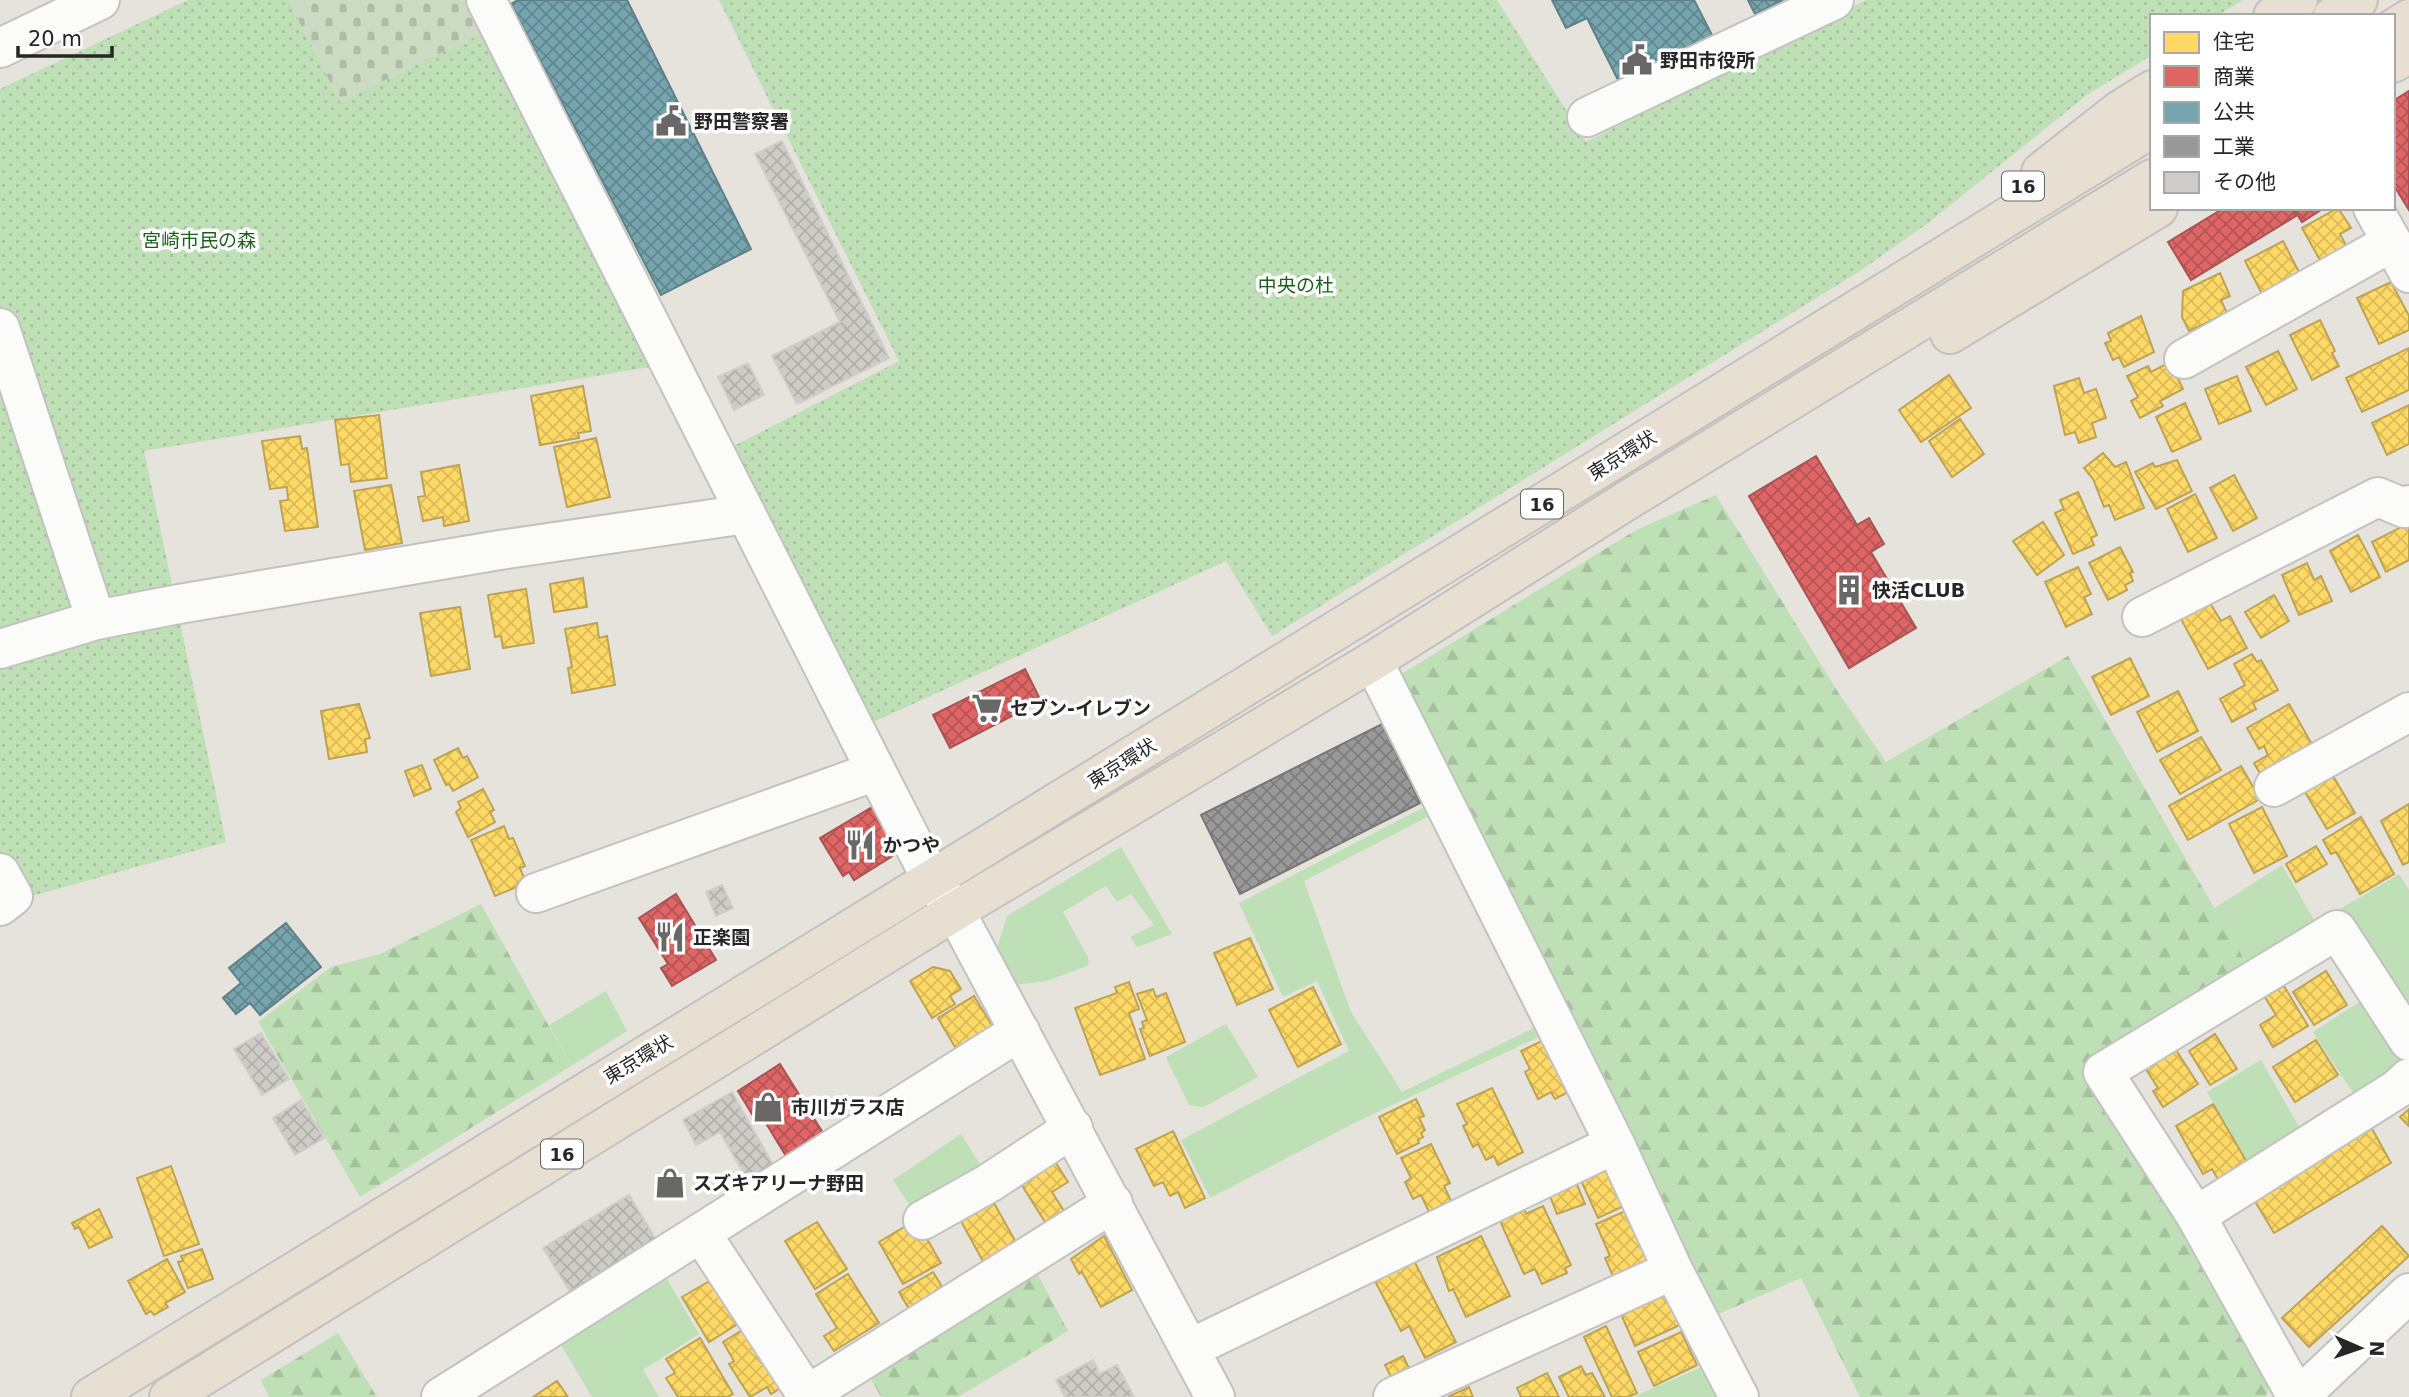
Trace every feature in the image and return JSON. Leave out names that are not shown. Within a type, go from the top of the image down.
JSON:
[{"type":"highway","points":[[2276,14],[2298,0]]},
{"type":"highway","points":[[2336,14],[2358,0]]},
{"type":"highway","name":"16","points":[[1897,286],[2120,110],[2150,91]]},
{"type":"highway","name":"東京環状","points":[[91,1397],[2150,129]]},
{"type":"highway","name":"16","points":[[169,1397],[955,911],[1373,661],[1631,498],[2150,180]]},
{"type":"highway","name":"16","points":[[1631,498],[1845,397],[2155,210]]},
{"type":"street","points":[[0,48],[100,0]]},
{"type":"street","points":[[486,0],[932,880],[955,911],[1189,1349],[1204,1393]]},
{"type":"street","points":[[1587,117],[1834,0]]},
{"type":"street","points":[[2185,359],[2401,258],[2374,210]]},
{"type":"street","points":[[0,328],[96,620]]},
{"type":"street","points":[[2142,617],[2378,497],[2404,508],[2409,505]]},
{"type":"street","points":[[0,649],[96,620],[500,550],[746,514]]},
{"type":"street","points":[[1373,661],[1615,1144],[1673,1270],[1739,1397]]},
{"type":"street","points":[[2274,787],[2409,712]]},
{"type":"street","points":[[536,893],[876,771]]},
{"type":"street","points":[[0,873],[13,896],[0,906]]},
{"type":"street","points":[[2409,1041],[2337,930],[2103,1072],[2196,1216],[2298,1397],[2409,1293]]},
{"type":"street","points":[[441,1397],[1020,1031]]},
{"type":"street","points":[[2196,1216],[2397,1090],[2409,1078]]},
{"type":"street","points":[[923,1220],[989,1183],[1073,1128]]},
{"type":"street","points":[[1189,1349],[1615,1144]]},
{"type":"street","points":[[701,1233],[806,1396],[1113,1203]]},
{"type":"street","points":[[1393,1397],[1673,1270]]},
{"type":"green space","name":"宮崎市民の森","points":[[188,0],[288,0],[340,102],[485,32],[656,366],[144,451],[226,842],[25,898],[0,901],[0,89]]},
{"type":"green space","points":[[288,0],[469,0],[485,32],[340,102]]},
{"type":"green space","name":"中央の杜","points":[[719,0],[1497,0],[1586,142],[1866,0],[2243,0],[2220,14],[2150,14],[2150,56],[2087,95],[1928,223],[1863,269],[1272,636],[1226,561],[869,724],[728,449],[899,361]]},
{"type":"green space","points":[[1716,495],[1838,692],[1886,762],[2068,656],[2248,966],[2087,1066],[2271,1378],[2266,1397],[1860,1397],[1801,1278],[1707,1319],[1390,681],[1636,530]]},
{"type":"green space","points":[[1434,802],[1552,1031],[1354,1123],[1210,1198],[1181,1140],[1349,1051],[1317,981],[1283,997],[1239,903]],"holes":[[[1433,814],[1542,1024],[1402,1092],[1351,1012],[1304,881]]]},
{"type":"green space","points":[[1121,847],[1172,934],[1137,947],[1130,937],[1154,925],[1131,894],[1117,902],[1106,886],[1063,912],[1088,957],[1089,965],[1047,981],[1014,985],[996,951],[1007,916]]},
{"type":"green space","points":[[2282,865],[2316,923],[2248,966],[2213,909]]},
{"type":"green space","points":[[2399,874],[2409,890],[2409,1018],[2340,909]]},
{"type":"green space","points":[[481,904],[571,1066],[360,1197],[258,1022],[331,967],[380,954]]},
{"type":"green space","points":[[606,991],[627,1031],[571,1066],[549,1025]]},
{"type":"green space","points":[[2364,999],[2401,1055],[2400,1069],[2357,1099],[2313,1032]]},
{"type":"green space","points":[[1226,1024],[1258,1077],[1204,1107],[1189,1105],[1166,1057]]},
{"type":"green space","points":[[2261,1060],[2302,1132],[2250,1165],[2207,1092]]},
{"type":"green space","points":[[961,1134],[987,1176],[918,1218],[893,1180]]},
{"type":"green space","points":[[1033,1266],[1068,1331],[958,1397],[881,1397],[866,1370]]},
{"type":"green space","points":[[664,1274],[699,1334],[643,1370],[659,1397],[592,1397],[558,1340]]},
{"type":"green space","points":[[338,1333],[377,1397],[269,1397],[261,1380]]},
{"type":"green space","points":[[1711,1363],[1727,1397],[1633,1397]]},
{"type":"building: 住宅","points":[[2334,210],[2339,210],[2351,228],[2340,234],[2347,247],[2321,262],[2302,228]]},
{"type":"building: 住宅","points":[[2283,241],[2300,274],[2262,294],[2245,261]]},
{"type":"building: 住宅","points":[[2220,273],[2230,296],[2221,300],[2227,313],[2189,331],[2182,317],[2183,291]]},
{"type":"building: 住宅","points":[[2391,282],[2409,316],[2409,330],[2379,344],[2357,298]]},
{"type":"building: 住宅","points":[[2141,316],[2154,352],[2124,367],[2119,357],[2113,360],[2105,343],[2111,341],[2108,333]]},
{"type":"building: 住宅","points":[[2320,320],[2339,366],[2312,380],[2290,335]]},
{"type":"building: 住宅","points":[[2409,348],[2409,390],[2362,412],[2346,378]]},
{"type":"building: 住宅","points":[[2278,351],[2297,389],[2266,405],[2246,367]]},
{"type":"building: 住宅","points":[[2170,362],[2183,389],[2160,401],[2163,406],[2140,418],[2131,401],[2138,397],[2127,376],[2148,366],[2151,372]]},
{"type":"building: 住宅","points":[[1949,375],[1971,408],[1921,442],[1899,410]]},
{"type":"building: 住宅","points":[[2237,376],[2251,411],[2219,424],[2205,389]]},
{"type":"building: 住宅","points":[[2079,378],[2084,393],[2096,389],[2106,418],[2092,423],[2096,437],[2079,443],[2075,432],[2065,435],[2054,386]]},
{"type":"building: 住宅","points":[[583,386],[591,431],[578,433],[579,438],[540,445],[531,396]]},
{"type":"building: 住宅","points":[[2185,403],[2201,439],[2172,452],[2156,417]]},
{"type":"building: 住宅","points":[[2409,405],[2409,444],[2387,455],[2372,423]]},
{"type":"building: 住宅","points":[[379,415],[387,478],[351,482],[349,464],[341,465],[335,420]]},
{"type":"building: 住宅","points":[[1960,419],[1984,454],[1952,477],[1929,441]]},
{"type":"building: 住宅","points":[[300,436],[302,449],[307,448],[318,527],[285,531],[280,501],[288,500],[287,487],[270,489],[262,441]]},
{"type":"building: 住宅","points":[[596,438],[610,497],[567,507],[554,447]]},
{"type":"building: 住宅","points":[[2103,453],[2115,467],[2126,462],[2144,508],[2115,520],[2109,505],[2104,507],[2093,479],[2084,468]]},
{"type":"building: 住宅","points":[[2177,460],[2192,491],[2156,509],[2135,472],[2153,463],[2155,467]]},
{"type":"building: 住宅","points":[[459,465],[469,521],[444,526],[443,517],[423,521],[418,497],[425,496],[421,472]]},
{"type":"building: 住宅","points":[[2234,475],[2257,518],[2233,531],[2210,488]]},
{"type":"building: 住宅","points":[[391,485],[402,543],[365,550],[354,491]]},
{"type":"building: 住宅","points":[[2078,492],[2097,535],[2091,538],[2094,545],[2073,554],[2055,513],[2064,509],[2060,500]]},
{"type":"building: 住宅","points":[[2195,494],[2217,538],[2188,552],[2167,509]]},
{"type":"building: 住宅","points":[[2043,522],[2064,555],[2037,575],[2013,541]]},
{"type":"building: 住宅","points":[[2409,523],[2409,560],[2386,572],[2372,542]]},
{"type":"building: 住宅","points":[[2358,535],[2380,577],[2351,592],[2330,551]]},
{"type":"building: 住宅","points":[[2120,547],[2133,572],[2130,573],[2133,581],[2125,585],[2127,590],[2108,600],[2089,563]]},
{"type":"building: 住宅","points":[[2307,563],[2314,580],[2321,576],[2332,601],[2299,615],[2282,575]]},
{"type":"building: 住宅","points":[[2078,567],[2091,594],[2084,597],[2092,614],[2066,627],[2045,582]]},
{"type":"building: 住宅","points":[[583,578],[587,607],[554,612],[550,584]]},
{"type":"building: 住宅","points":[[526,589],[534,643],[503,648],[501,636],[495,637],[488,595]]},
{"type":"building: 住宅","points":[[2274,595],[2289,621],[2261,638],[2245,612]]},
{"type":"building: 住宅","points":[[2210,603],[2221,621],[2230,616],[2247,648],[2208,669],[2181,619]]},
{"type":"building: 住宅","points":[[460,607],[470,669],[431,676],[420,613]]},
{"type":"building: 住宅","points":[[597,623],[599,638],[607,636],[615,685],[572,693],[568,668],[572,667],[565,629]]},
{"type":"building: 住宅","points":[[2252,654],[2257,662],[2261,660],[2278,690],[2253,703],[2256,709],[2232,722],[2220,699],[2245,685],[2234,664]]},
{"type":"building: 住宅","points":[[2130,658],[2149,696],[2111,715],[2092,677]]},
{"type":"building: 住宅","points":[[2178,691],[2198,731],[2157,752],[2137,712]]},
{"type":"building: 住宅","points":[[359,704],[370,738],[365,739],[367,752],[329,759],[321,711]]},
{"type":"building: 住宅","points":[[2289,704],[2314,748],[2265,782],[2254,763],[2268,755],[2264,746],[2259,749],[2247,728]]},
{"type":"building: 住宅","points":[[2201,737],[2221,770],[2180,794],[2160,760]]},
{"type":"building: 住宅","points":[[458,748],[463,758],[467,756],[478,777],[453,791],[449,784],[446,785],[434,760]]},
{"type":"building: 住宅","points":[[422,765],[431,789],[414,796],[405,771]]},
{"type":"building: 住宅","points":[[2241,766],[2260,799],[2188,840],[2169,806]]},
{"type":"building: 住宅","points":[[2333,776],[2355,813],[2327,829],[2305,792]]},
{"type":"building: 住宅","points":[[483,789],[494,810],[490,812],[495,822],[468,837],[456,812],[461,808],[458,802]]},
{"type":"building: 住宅","points":[[2409,804],[2409,862],[2403,865],[2381,821]]},
{"type":"building: 住宅","points":[[2262,807],[2287,856],[2254,873],[2229,824]]},
{"type":"building: 住宅","points":[[2361,817],[2394,874],[2360,894],[2336,852],[2331,854],[2323,840]]},
{"type":"building: 住宅","points":[[504,826],[509,839],[513,838],[525,866],[520,868],[526,883],[495,896],[471,840]]},
{"type":"building: 住宅","points":[[2316,846],[2327,864],[2296,882],[2286,864]]},
{"type":"building: 住宅","points":[[1250,938],[1273,989],[1237,1005],[1214,953]]},
{"type":"building: 住宅","points":[[933,967],[950,971],[961,989],[950,996],[955,1004],[932,1018],[910,981]]},
{"type":"building: 住宅","points":[[2326,971],[2347,1005],[2314,1025],[2293,992]]},
{"type":"building: 住宅","points":[[1129,982],[1139,1009],[1129,1013],[1145,1059],[1100,1075],[1075,1008],[1117,993],[1115,987]]},
{"type":"building: 住宅","points":[[2284,986],[2308,1026],[2273,1047],[2260,1025],[2276,1015],[2265,997]]},
{"type":"building: 住宅","points":[[1313,987],[1341,1044],[1298,1067],[1269,1010]]},
{"type":"building: 住宅","points":[[1153,989],[1156,997],[1166,993],[1185,1042],[1150,1056],[1140,1029],[1144,1028],[1142,1022],[1147,1020],[1137,994]]},
{"type":"building: 住宅","points":[[974,996],[999,1037],[962,1059],[938,1018]]},
{"type":"building: 住宅","points":[[2215,1034],[2237,1069],[2210,1085],[2189,1051]]},
{"type":"building: 住宅","points":[[1548,1038],[1574,1089],[1555,1099],[1551,1092],[1538,1099],[1525,1072],[1530,1069],[1521,1051]]},
{"type":"building: 住宅","points":[[2316,1040],[2338,1075],[2295,1102],[2273,1067]]},
{"type":"building: 住宅","points":[[2174,1047],[2198,1084],[2163,1107],[2153,1091],[2158,1088],[2144,1066]]},
{"type":"building: 住宅","points":[[1492,1088],[1523,1152],[1498,1165],[1494,1156],[1486,1160],[1478,1144],[1473,1147],[1463,1126],[1467,1124],[1457,1104]]},
{"type":"building: 住宅","points":[[1416,1099],[1424,1116],[1419,1118],[1425,1130],[1421,1133],[1423,1137],[1418,1140],[1419,1143],[1397,1154],[1379,1117]]},
{"type":"building: 住宅","points":[[2213,1104],[2248,1164],[2219,1181],[2212,1169],[2203,1174],[2176,1126]]},
{"type":"building: 住宅","points":[[2409,1109],[2409,1126],[2400,1117]]},
{"type":"building: 住宅","points":[[2371,1127],[2391,1163],[2274,1233],[2253,1198]]},
{"type":"building: 住宅","points":[[1173,1131],[1205,1198],[1185,1208],[1178,1192],[1170,1196],[1163,1182],[1154,1186],[1136,1149]]},
{"type":"building: 住宅","points":[[1431,1144],[1450,1183],[1444,1186],[1451,1201],[1429,1212],[1421,1195],[1413,1199],[1405,1182],[1411,1178],[1401,1158]]},
{"type":"building: 住宅","points":[[1052,1157],[1068,1182],[1052,1192],[1064,1211],[1045,1222],[1018,1179]]},
{"type":"building: 住宅","points":[[171,1166],[199,1244],[164,1256],[137,1178]]},
{"type":"building: 住宅","points":[[1605,1169],[1610,1180],[1616,1177],[1628,1204],[1598,1218],[1580,1178]]},
{"type":"building: 住宅","points":[[1575,1180],[1585,1204],[1557,1214],[1548,1191]]},
{"type":"building: 住宅","points":[[990,1196],[1017,1244],[984,1263],[957,1214]]},
{"type":"building: 住宅","points":[[1543,1206],[1571,1265],[1565,1268],[1567,1273],[1542,1284],[1535,1269],[1524,1274],[1500,1221],[1524,1210],[1526,1214]]},
{"type":"building: 住宅","points":[[99,1209],[112,1237],[89,1248],[79,1227],[75,1229],[72,1223]]},
{"type":"building: 住宅","points":[[1630,1209],[1653,1263],[1624,1276],[1622,1272],[1613,1276],[1605,1258],[1610,1256],[1596,1224]]},
{"type":"building: 住宅","points":[[916,1220],[941,1263],[903,1284],[879,1242]]},
{"type":"building: 住宅","points":[[817,1222],[847,1269],[815,1289],[785,1241]]},
{"type":"building: 住宅","points":[[2382,1226],[2409,1256],[2309,1347],[2282,1318]]},
{"type":"building: 住宅","points":[[1104,1236],[1132,1290],[1101,1307],[1082,1272],[1079,1274],[1071,1259]]},
{"type":"building: 住宅","points":[[1481,1236],[1510,1296],[1466,1317],[1453,1289],[1449,1291],[1437,1257]]},
{"type":"building: 住宅","points":[[202,1249],[213,1279],[188,1288],[178,1262],[183,1261],[181,1256]]},
{"type":"building: 住宅","points":[[1412,1257],[1456,1342],[1425,1358],[1409,1326],[1401,1331],[1375,1281]]},
{"type":"building: 住宅","points":[[167,1259],[185,1292],[165,1303],[168,1307],[154,1315],[151,1311],[146,1314],[128,1281]]},
{"type":"building: 住宅","points":[[933,1272],[946,1293],[912,1314],[899,1292]]},
{"type":"building: 住宅","points":[[848,1274],[879,1323],[834,1351],[824,1336],[837,1328],[816,1294]]},
{"type":"building: 住宅","points":[[718,1276],[744,1320],[709,1342],[682,1297]]},
{"type":"building: 住宅","points":[[1667,1286],[1684,1323],[1635,1346],[1620,1312]]},
{"type":"building: 住宅","points":[[749,1326],[785,1385],[771,1394],[767,1387],[750,1397],[729,1364],[734,1361],[723,1342]]},
{"type":"building: 住宅","points":[[1606,1326],[1637,1393],[1628,1397],[1612,1397],[1584,1337]]},
{"type":"building: 住宅","points":[[1681,1332],[1697,1365],[1654,1386],[1638,1352]]},
{"type":"building: 住宅","points":[[700,1338],[733,1394],[727,1397],[678,1397],[666,1378],[675,1373],[666,1359]]},
{"type":"building: 住宅","points":[[1403,1356],[1412,1374],[1394,1383],[1385,1365]]},
{"type":"building: 住宅","points":[[1581,1366],[1586,1375],[1592,1373],[1605,1397],[1569,1397],[1559,1377]]},
{"type":"building: 住宅","points":[[1547,1373],[1559,1397],[1521,1397],[1517,1388]]},
{"type":"building: 住宅","points":[[557,1381],[568,1397],[533,1397]]},
{"type":"building: 住宅","points":[[1469,1387],[1473,1397],[1448,1397]]},
{"type":"building: 商業","points":[[2409,91],[2409,210],[2395,187],[2395,100]]},
{"type":"building: 商業","points":[[2221,210],[2292,210],[2296,216],[2191,280],[2168,242]]},
{"type":"building: 商業","points":[[2294,210],[2321,210],[2302,222]]},
{"type":"building: 商業","name":"快活CLUB","points":[[1816,456],[1857,525],[1869,518],[1884,544],[1871,552],[1916,628],[1849,668],[1749,496]]},
{"type":"building: 商業","name":"セブン-イレブン","points":[[1025,669],[1041,701],[950,748],[933,715]]},
{"type":"building: 商業","name":"かつや","points":[[872,807],[899,852],[854,880],[849,872],[843,876],[820,838]]},
{"type":"building: 商業","points":[[676,894],[716,960],[672,986],[661,968],[668,964],[639,918]]},
{"type":"building: 商業","points":[[780,1064],[823,1133],[786,1156],[761,1115],[755,1119],[738,1091]]},
{"type":"building: 公共","points":[[518,0],[627,0],[751,249],[661,295],[511,4]]},
{"type":"building: 公共","name":"野田市役所","points":[[1552,0],[1694,0],[1713,37],[1620,84],[1587,18],[1566,28]]},
{"type":"building: 公共","name":"野田市役所","points":[[1748,0],[1783,0],[1755,14]]},
{"type":"building: 公共","points":[[286,923],[321,967],[260,1015],[250,1003],[236,1014],[223,998],[241,983],[229,968]]},
{"type":"building: 工業","points":[[1382,724],[1420,803],[1240,894],[1201,815]]},
{"type":"building: その他","points":[[782,141],[889,358],[797,404],[772,356],[840,322],[755,154]]},
{"type":"building: その他","points":[[748,363],[764,395],[734,410],[718,377]]},
{"type":"building: その他","points":[[722,885],[733,908],[716,916],[706,892]]},
{"type":"building: その他","points":[[261,1033],[289,1079],[262,1095],[234,1049]]},
{"type":"building: その他","points":[[732,1092],[777,1172],[751,1186],[720,1132],[696,1145],[683,1120]]},
{"type":"building: その他","points":[[301,1100],[324,1138],[295,1155],[273,1118]]},
{"type":"building: その他","points":[[629,1195],[661,1248],[576,1301],[543,1248]]},
{"type":"building: その他","points":[[1093,1360],[1100,1374],[1117,1365],[1134,1397],[1065,1397],[1056,1380]]},
{"type":"place","name":"野田市役所","points":[[1637,60]]},
{"type":"place","name":"野田警察署","points":[[671,121]]},
{"type":"place","name":"快活CLUB","points":[[1849,590]]},
{"type":"place","name":"セブン-イレブン","points":[[987,708]]},
{"type":"place","name":"かつや","points":[[860,845]]},
{"type":"place","name":"正楽園","points":[[670,937]]},
{"type":"place","name":"市川ガラス店","points":[[768,1107]]},
{"type":"place","name":"スズキアリーナ野田","points":[[670,1183]]}]
